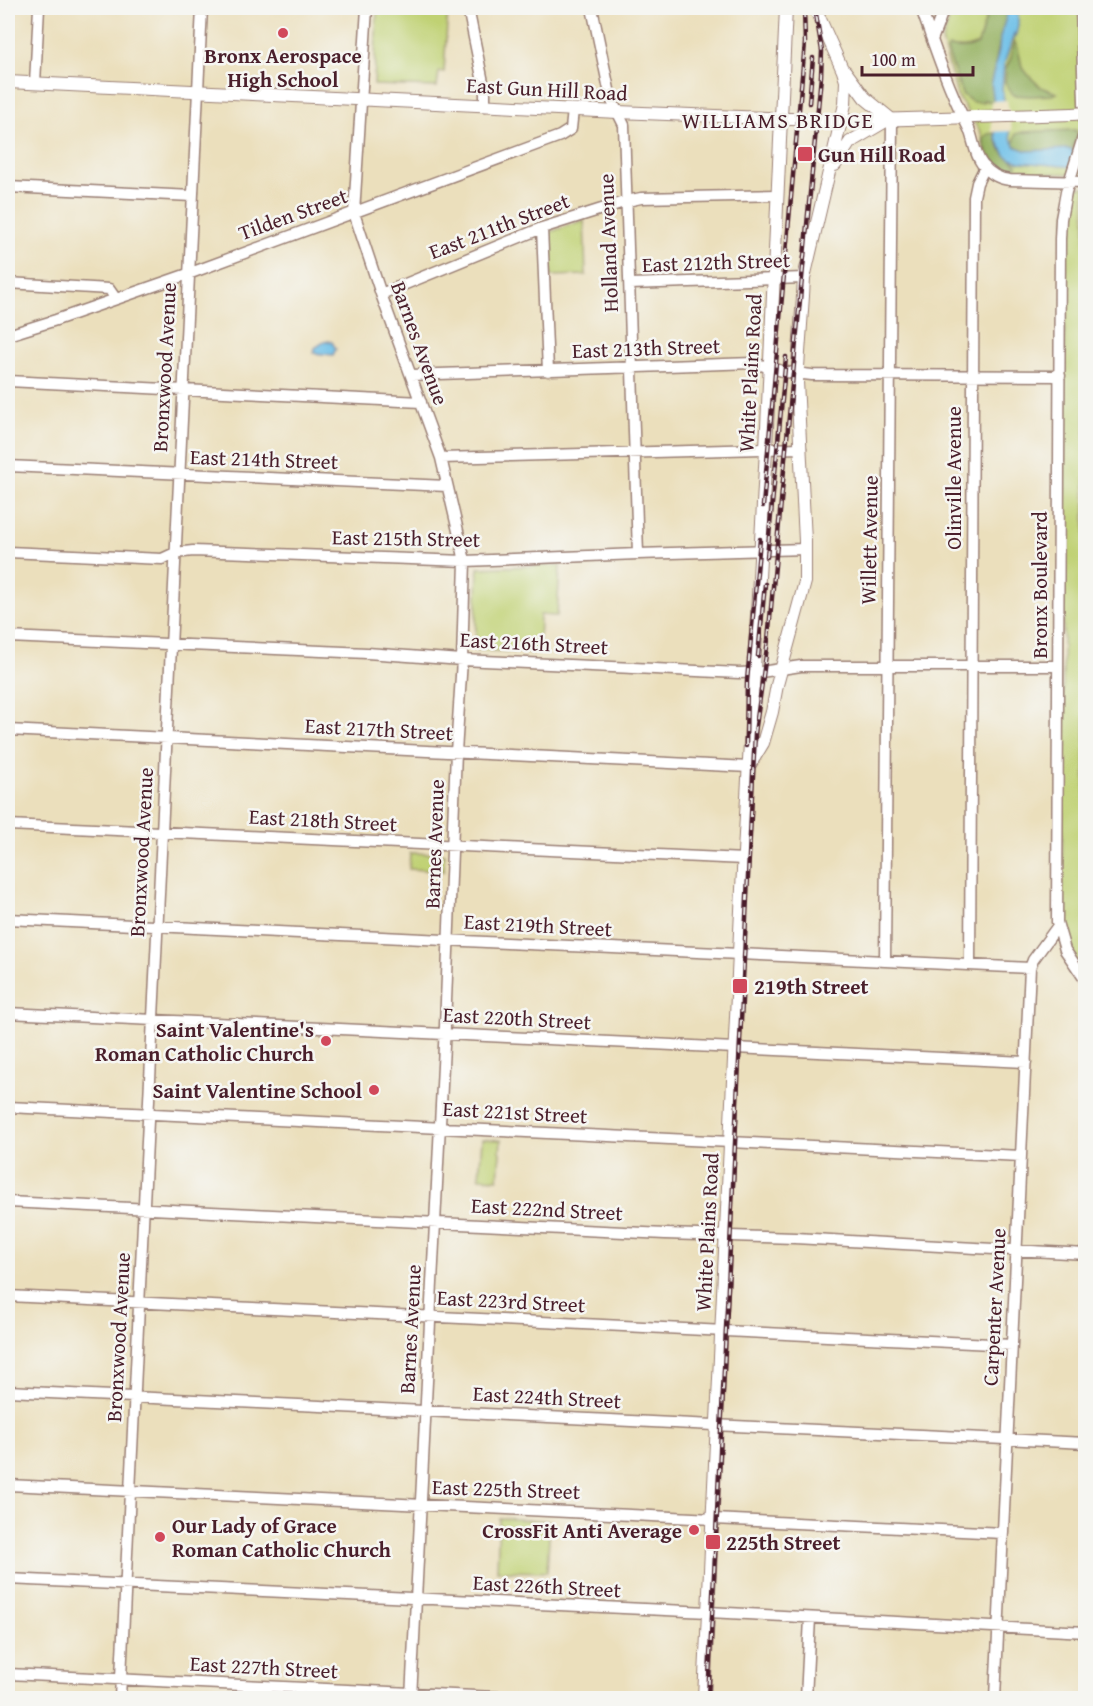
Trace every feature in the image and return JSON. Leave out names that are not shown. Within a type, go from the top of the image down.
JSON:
[{"type":"main road","name":"White Plains Road","points":[[704,1698],[786,8]]},
{"type":"main road","name":"White Plains Road","points":[[749,767],[763,743],[805,582],[797,374],[804,278],[829,177],[845,104],[846,89],[841,65],[815,8]]},
{"type":"main road","points":[[829,177],[850,142],[889,120],[865,98],[841,65]]},
{"type":"main road","name":"East Gun Hill Road","points":[[8,82],[840,121],[1079,113]]},
{"type":"main road","name":"White Plains Road","points":[[750,740],[777,685]]},
{"type":"street","points":[[35,83],[39,8]]},
{"type":"street","name":"Bronxwood Avenue","points":[[120,1698],[202,8]]},
{"type":"street","name":"Barnes Avenue","points":[[367,8],[354,213],[441,458],[465,561],[454,846],[411,1696]]},
{"type":"street","points":[[468,8],[485,92],[485,106]]},
{"type":"street","name":"Holland Avenue","points":[[592,8],[611,99],[624,125],[638,554]]},
{"type":"street","points":[[921,8],[940,67],[970,132],[976,154],[985,167],[996,176],[1006,180],[1084,182],[1086,177]]},
{"type":"street","points":[[932,40],[944,8]]},
{"type":"street","name":"Bronx Boulevard","points":[[1081,8],[1085,128],[1063,206],[1060,233],[1058,927],[1068,957],[1086,981]]},
{"type":"street","name":"Tilden Street","points":[[8,335],[188,274],[560,136],[571,129],[573,110]]},
{"type":"street","name":"Willett Avenue","points":[[885,961],[891,376],[889,120]]},
{"type":"street","name":"Olinville Avenue","points":[[970,965],[974,191],[985,167]]},
{"type":"street","points":[[8,187],[192,196]]},
{"type":"street","name":"East 211th Street","points":[[381,294],[542,228],[627,201],[641,198],[777,195]]},
{"type":"street","points":[[542,228],[548,371]]},
{"type":"street","name":"East 212th Street","points":[[630,284],[804,278]]},
{"type":"street","points":[[8,283],[109,289],[117,299]]},
{"type":"street","name":"East 213th Street","points":[[411,375],[753,363],[797,374],[812,375],[1060,376]]},
{"type":"street","points":[[8,381],[421,402]]},
{"type":"street","points":[[441,458],[801,448]]},
{"type":"street","name":"East 214th Street","points":[[8,466],[447,486]]},
{"type":"street","name":"East 215th Street","points":[[8,552],[162,559],[175,553],[193,551],[465,561],[805,549]]},
{"type":"street","name":"East 216th Street","points":[[8,637],[754,673],[801,666],[1058,666]]},
{"type":"street","name":"East 217th Street","points":[[8,730],[749,767]]},
{"type":"street","name":"East 218th Street","points":[[8,825],[744,859]]},
{"type":"street","name":"East 219th Street","points":[[8,919],[1030,968]]},
{"type":"street","points":[[1030,968],[1033,960],[1058,927]]},
{"type":"street","name":"Carpenter Avenue","points":[[995,1698],[1030,968]]},
{"type":"street","name":"East 220th Street","points":[[8,1013],[1026,1062]]},
{"type":"street","name":"East 221st Street","points":[[8,1107],[1021,1156]]},
{"type":"street","name":"East 222nd Street","points":[[8,1202],[726,1237],[795,1238],[1086,1254]]},
{"type":"street","name":"East 223rd Street","points":[[8,1296],[1012,1345]]},
{"type":"street","name":"East 224th Street","points":[[8,1391],[1086,1443]]},
{"type":"street","name":"East 225th Street","points":[[8,1485],[1003,1533]]},
{"type":"street","name":"East 226th Street","points":[[8,1579],[1086,1632]]},
{"type":"street","points":[[806,1698],[810,1618]]},
{"type":"street","name":"East 227th Street","points":[[8,1674],[411,1696],[519,1698]]},
{"type":"green space","points":[[377,8],[448,8],[444,72],[439,72],[437,87],[374,85]]},
{"type":"green space","points":[[953,8],[1085,8],[1085,174],[1003,172],[986,157],[981,133],[957,95],[942,41]]},
{"type":"green space","points":[[989,8],[1009,8],[997,54],[994,102],[983,100],[983,102],[972,102],[962,94],[947,50],[949,47],[964,48],[978,44]]},
{"type":"green space","points":[[1014,41],[1022,67],[1030,77],[1041,87],[1057,93],[1014,95],[1009,90],[1005,82],[1006,68],[1011,58]]},
{"type":"green space","points":[[1076,130],[1077,135],[1072,150],[1027,151],[1016,147],[1014,143],[1016,134],[1023,132]]},
{"type":"green space","points":[[995,133],[1004,154],[1017,165],[1015,169],[998,164],[986,150],[983,138]]},
{"type":"green space","points":[[1076,187],[1085,187],[1085,972],[1069,947],[1062,926],[1065,223],[1071,190]]},
{"type":"green space","points":[[584,220],[586,275],[551,276],[550,232]]},
{"type":"green space","points":[[560,565],[557,616],[540,615],[539,653],[475,650],[478,568]]},
{"type":"green space","points":[[410,853],[444,854],[444,871],[409,869]]},
{"type":"green space","points":[[482,1139],[501,1140],[498,1179],[479,1178]]},
{"type":"green space","points":[[499,1518],[550,1521],[547,1572],[497,1571]]},
{"type":"water","points":[[1009,8],[1020,8],[1015,39],[1014,34],[1004,65],[1002,89],[1011,138],[1016,147],[1027,151],[1068,149],[1085,154],[1085,168],[1020,162],[1011,159],[1005,155],[996,138],[991,82],[1000,37]]},
{"type":"water","points":[[329,341],[336,349],[333,355],[314,353],[315,348]]},
{"type":"pier","points":[[1007,100],[1012,131],[992,132],[991,101]]},
{"type":"railway","points":[[763,506],[805,43],[804,8]]},
{"type":"railway","points":[[708,1698],[755,733],[768,640],[821,76],[822,51],[815,8]]},
{"type":"railway","points":[[809,103],[813,58]]},
{"type":"railway","points":[[767,557],[786,357]]},
{"type":"railway","points":[[746,746],[747,681],[760,539]]},
{"type":"railway","points":[[758,656],[765,584]]},
{"type":"place","name":"Bronx Aerospace High School","points":[[283,33]]},
{"type":"place","name":"Gun Hill Road","points":[[805,154]]},
{"type":"place","name":"219th Street","points":[[740,986]]},
{"type":"place","name":"Saint Valentine's Roman Catholic Church","points":[[326,1041]]},
{"type":"place","name":"Saint Valentine School","points":[[374,1090]]},
{"type":"place","name":"CrossFit Anti Average","points":[[694,1530]]},
{"type":"place","name":"Our Lady of Grace Roman Catholic Church","points":[[160,1537]]},
{"type":"place","name":"225th Street","points":[[713,1542]]},
{"type":"district","name":"WILLIAMS BRIDGE","points":[[778,120]]}]
